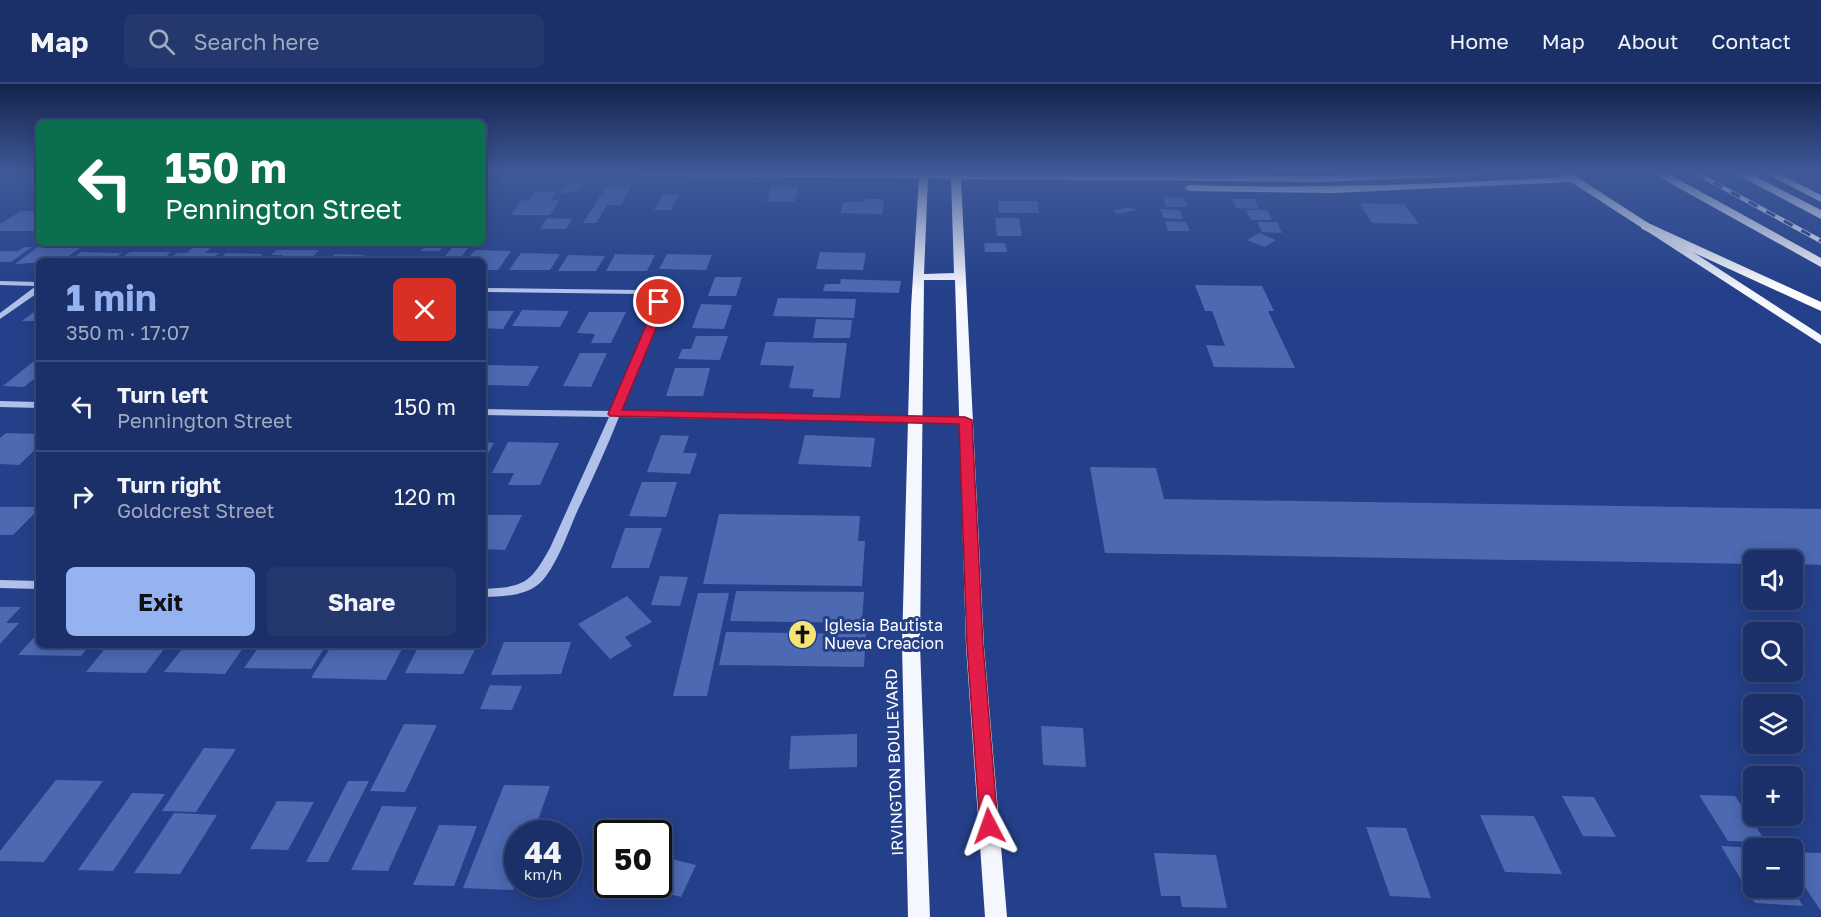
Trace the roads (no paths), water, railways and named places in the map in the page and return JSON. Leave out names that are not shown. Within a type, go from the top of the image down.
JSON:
[{"type":"highway","points":[[1728,212],[1821,263]]},
{"type":"highway","points":[[1646,226],[1821,307]]},
{"type":"main road","name":"IRVINGTON BOULEVARD","points":[[919,917],[911,645],[923,212]]},
{"type":"main road","points":[[958,212],[975,645],[996,917]]},
{"type":"main road","points":[[1624,212],[1821,340]]},
{"type":"main road","points":[[920,277],[961,276]]},
{"type":"street","points":[[0,283],[36,286]]},
{"type":"street","points":[[0,317],[36,288]]},
{"type":"street","points":[[486,290],[640,292],[653,296],[659,302],[556,548],[536,580],[510,592],[486,593]]},
{"type":"street","points":[[0,404],[36,405]]},
{"type":"street","points":[[486,412],[965,420]]},
{"type":"street","points":[[0,584],[36,585]]},
{"type":"railway","points":[[1767,212],[1821,241]]},
{"type":"place","name":"Iglesia Bautista Nueva Creacion","points":[[803,634]]}]
